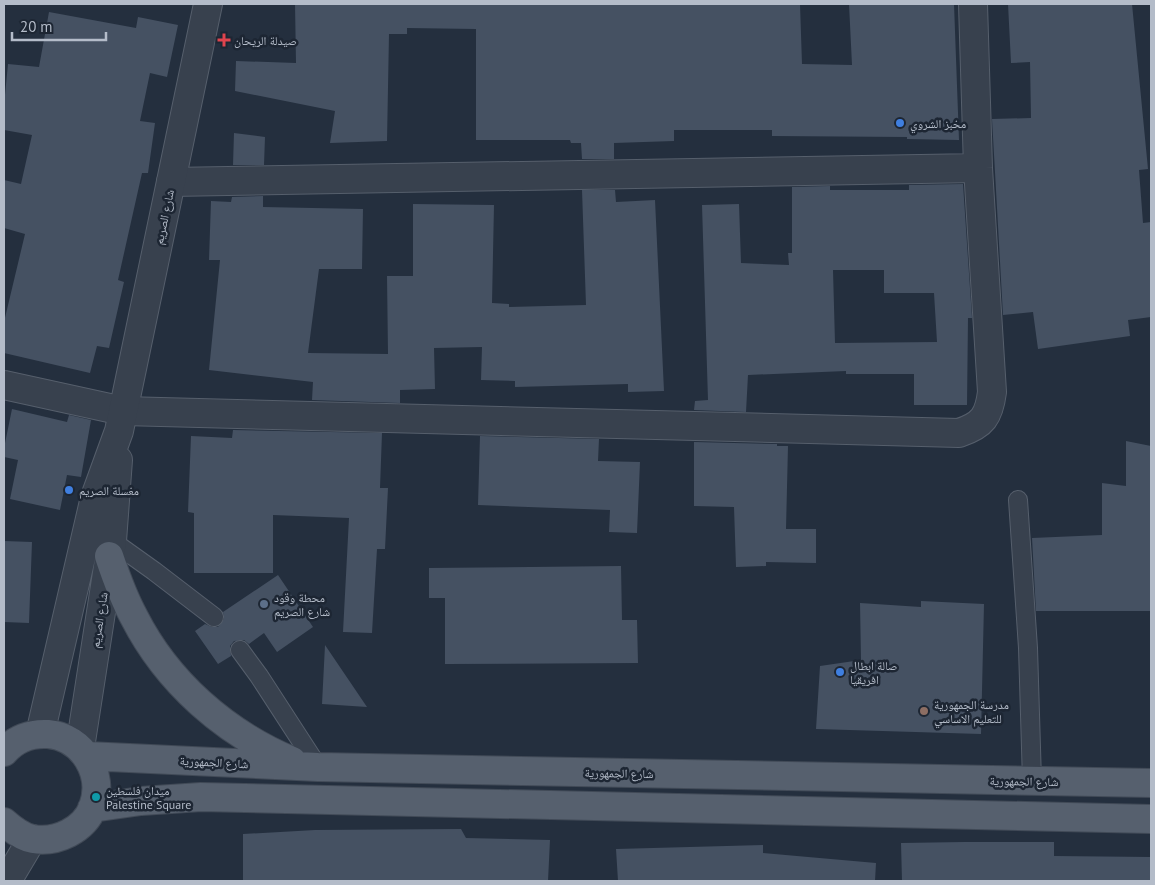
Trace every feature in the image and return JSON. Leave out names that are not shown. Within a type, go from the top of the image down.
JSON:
[{"type":"main road","points":[[110,549],[120,587],[134,617],[151,646],[193,697],[246,738],[274,754],[311,767]]},
{"type":"main road","points":[[4,752],[9,746],[23,738],[40,734],[54,735],[68,740],[83,752],[94,772],[97,790],[92,808],[82,823],[68,834],[50,839],[32,839],[16,833],[4,822]]},
{"type":"main road","name":"شارع الجمهورية","points":[[83,752],[311,767],[1151,783]]},
{"type":"main road","points":[[92,808],[141,801],[201,797],[1151,819]]},
{"type":"street","name":"شارع الصريم","points":[[40,734],[95,497],[121,421],[208,4]]},
{"type":"street","points":[[4,385],[121,421],[959,433],[973,428],[984,419],[991,406],[992,392],[978,168],[973,4]]},
{"type":"street","points":[[171,182],[978,168]]},
{"type":"street","name":"شارع الصريم","points":[[83,752],[110,549],[118,476],[121,421]]},
{"type":"street","points":[[7,881],[32,839]]},
{"type":"lane","points":[[1018,500],[1028,648],[1032,781]]},
{"type":"lane","points":[[110,549],[154,571],[214,617]]},
{"type":"lane","points":[[240,650],[259,676],[311,767]]},
{"type":"building","points":[[295,4],[800,4],[802,64],[852,65],[849,4],[954,4],[959,140],[907,139],[907,137],[772,136],[772,130],[674,130],[674,141],[614,143],[614,159],[582,159],[581,143],[571,143],[570,140],[476,140],[476,29],[407,28],[407,34],[389,34],[387,141],[330,143],[335,111],[235,91],[236,61],[296,63]]},
{"type":"building","points":[[1008,4],[1132,4],[1148,169],[1139,170],[1143,223],[1151,222],[1151,317],[1128,320],[1130,336],[1038,349],[1033,312],[1003,315],[992,119],[1031,118],[1030,62],[1011,63]]},
{"type":"building","points":[[49,12],[136,28],[138,17],[178,25],[167,77],[150,73],[140,121],[155,123],[148,173],[142,173],[118,280],[124,282],[109,348],[97,346],[90,373],[4,353],[4,322],[25,234],[4,228],[4,180],[21,184],[32,135],[4,130],[4,105],[8,64],[39,67]]},
{"type":"building","points":[[234,133],[265,137],[264,165],[233,165]]},
{"type":"building","points":[[963,184],[972,318],[968,318],[967,405],[914,405],[914,374],[846,374],[846,371],[748,375],[746,412],[694,410],[695,401],[708,400],[702,205],[739,204],[741,263],[789,265],[788,253],[792,253],[792,187],[830,186],[830,190],[909,190],[909,185]],"holes":[[[833,270],[884,270],[884,293],[934,293],[937,342],[835,343]]]},
{"type":"building","points":[[582,190],[615,190],[616,202],[655,200],[664,391],[628,392],[628,384],[515,387],[515,381],[481,380],[482,347],[434,348],[435,389],[400,390],[400,403],[312,400],[313,382],[209,370],[220,260],[209,260],[211,201],[231,202],[232,197],[263,196],[263,207],[363,209],[362,269],[319,269],[308,353],[388,354],[387,276],[413,276],[413,204],[494,205],[492,303],[509,304],[509,307],[586,305]]},
{"type":"building","points":[[12,409],[67,422],[69,415],[91,420],[81,477],[67,475],[60,510],[10,499],[18,460],[4,457],[4,448]]},
{"type":"building","points":[[233,430],[382,433],[380,488],[388,488],[385,549],[377,549],[372,633],[343,632],[349,518],[273,515],[273,573],[194,573],[194,513],[188,512],[191,436],[232,438]]},
{"type":"building","points":[[480,436],[599,439],[598,461],[640,462],[637,533],[609,532],[610,510],[478,505]]},
{"type":"building","points":[[1126,441],[1151,446],[1151,611],[1036,611],[1032,538],[1102,535],[1102,483],[1126,486]]},
{"type":"building","points":[[694,442],[777,444],[777,446],[788,446],[786,529],[816,529],[816,563],[766,562],[766,566],[736,567],[734,507],[694,506]]},
{"type":"building","points":[[4,541],[32,542],[29,623],[4,622]]},
{"type":"building","points":[[621,566],[622,620],[637,620],[638,663],[445,664],[445,598],[429,598],[429,568]]},
{"type":"building","points":[[278,575],[313,627],[277,652],[264,633],[249,644],[244,640],[234,641],[230,646],[231,656],[218,664],[195,631],[205,624],[218,627],[224,619],[223,612]]},
{"type":"building","points":[[921,601],[984,604],[981,734],[816,729],[820,666],[861,660],[860,603],[921,607]]},
{"type":"building","points":[[325,645],[367,707],[322,704]]},
{"type":"building","points":[[461,829],[466,838],[550,840],[548,881],[243,881],[243,834],[315,830]]},
{"type":"building","points":[[1054,842],[1054,856],[1151,857],[1151,881],[902,881],[901,843]]},
{"type":"building","points":[[763,845],[763,853],[876,863],[875,881],[618,881],[616,849]]},
{"type":"place","name":"صيدلة الريحان","points":[[224,40]]},
{"type":"place","name":"مخبز الشروي","points":[[900,123]]},
{"type":"place","name":"مغسلة الصريم","points":[[69,490]]},
{"type":"place","name":"محطة وقود شارع الصريم","points":[[264,604]]},
{"type":"place","name":"صالة ابطال افريقيا","points":[[840,672]]},
{"type":"place","name":"مدرسة الجمهورية للتعليم الاساسي","points":[[924,711]]},
{"type":"place","name":"ميدان فلسطين Palestine Square","points":[[96,797]]}]
